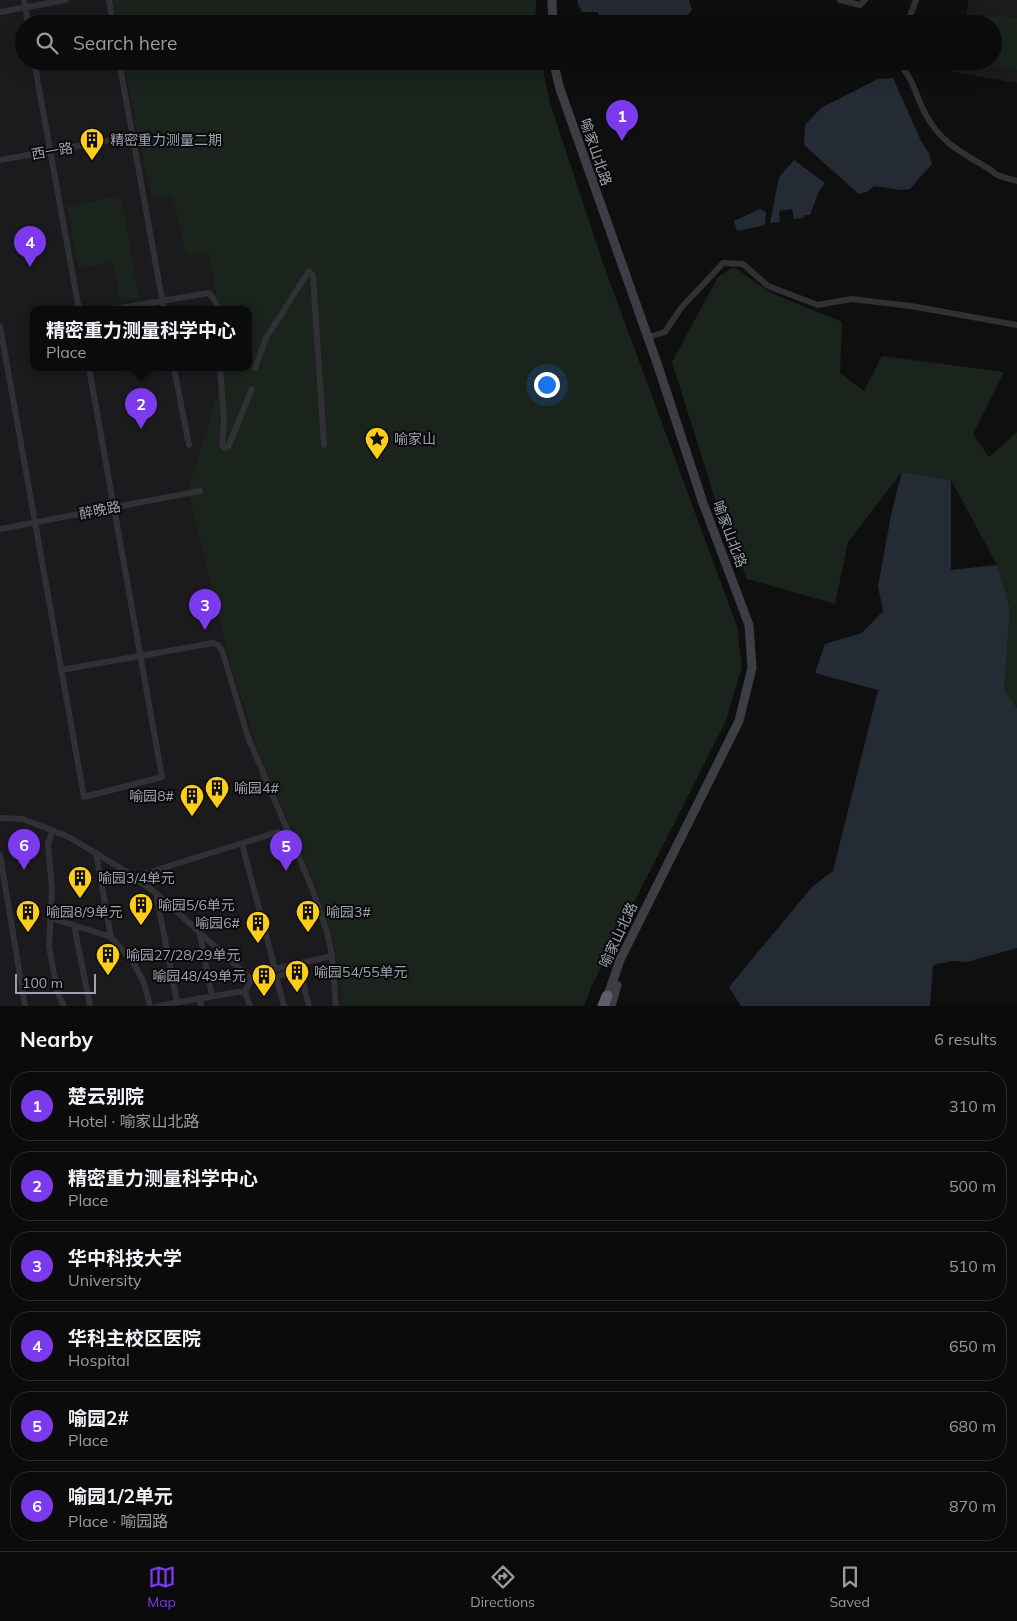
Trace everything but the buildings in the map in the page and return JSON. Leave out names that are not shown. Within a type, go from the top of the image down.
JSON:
[{"type":"main road","points":[[547,0],[548,15]]},
{"type":"main road","points":[[552,0],[553,15]]},
{"type":"main road","name":"喻家山北路","points":[[555,70],[563,98],[657,363],[703,503],[749,626],[752,668],[739,721],[620,960],[606,1004]]},
{"type":"main road","name":"喻家山北路","points":[[560,70],[568,97],[708,501],[754,624],[757,668],[744,723],[606,1004]]},
{"type":"street","points":[[24,0],[26,15]]},
{"type":"street","points":[[0,12],[66,0]]},
{"type":"street","points":[[108,0],[111,15]]},
{"type":"street","points":[[840,0],[860,5],[865,0]]},
{"type":"street","points":[[911,15],[916,0]]},
{"type":"street","points":[[36,70],[78,306]]},
{"type":"street","points":[[121,70],[163,306]]},
{"type":"street","points":[[904,70],[930,121],[947,142],[958,151],[1002,178],[1017,182]]},
{"type":"street","name":"西一路","points":[[0,160],[133,136]]},
{"type":"street","points":[[652,336],[665,332],[681,308],[723,263],[743,264],[768,286],[818,305],[851,299],[911,306],[1017,325]]},
{"type":"street","points":[[255,368],[266,338],[309,271],[313,276],[324,444]]},
{"type":"street","points":[[133,306],[209,293],[216,302],[216,306]]},
{"type":"street","points":[[0,326],[84,797],[162,777],[90,371]]},
{"type":"street","points":[[175,371],[189,445]]},
{"type":"street","points":[[220,371],[224,420],[222,445],[224,448],[228,448],[230,445],[234,430],[252,389]]},
{"type":"street","name":"醉晚路","points":[[0,529],[200,492]]},
{"type":"street","points":[[61,670],[213,643],[218,645],[222,650],[248,737],[312,888],[327,932],[332,956],[336,1006]]},
{"type":"street","points":[[0,818],[23,819],[69,837],[96,853],[156,894],[251,979],[258,981],[295,972],[301,976],[309,1006]]},
{"type":"street","points":[[53,830],[48,844],[52,890],[49,946],[57,990],[64,1006]]},
{"type":"street","points":[[134,878],[278,832]]},
{"type":"street","points":[[242,844],[276,969],[332,956]]},
{"type":"street","points":[[96,853],[111,937]]},
{"type":"street","points":[[0,855],[25,1006]]},
{"type":"street","points":[[156,894],[177,1002]]},
{"type":"street","points":[[51,918],[111,937],[133,962],[144,983],[150,1006]]},
{"type":"street","points":[[74,925],[90,1006]]},
{"type":"street","points":[[199,931],[212,996]]},
{"type":"street","points":[[276,976],[284,1006]]},
{"type":"street","points":[[250,1006],[245,992],[251,979]]},
{"type":"street","points":[[157,1006],[245,992]]},
{"type":"street","points":[[200,998],[201,1006]]},
{"type":"shaded area","points":[[0,0],[326,0],[327,15],[15,15],[15,70],[332,70],[444,1006],[0,1006]]},
{"type":"shaded area","points":[[112,0],[536,0],[535,15],[115,15]]},
{"type":"shaded area","points":[[578,0],[689,0],[692,10],[687,15],[598,15],[598,12],[582,12],[578,5]]},
{"type":"shaded area","points":[[969,0],[1017,0],[1017,83],[953,72],[953,70],[1002,70],[1002,15],[966,15]]},
{"type":"shaded area","points":[[1002,16],[1017,18],[1017,70],[1002,68]]},
{"type":"shaded area","points":[[126,70],[543,70],[550,103],[604,266],[738,629],[742,667],[725,723],[592,985],[584,1006],[342,1006],[335,948],[316,888],[257,748],[232,669],[190,498],[189,488],[224,371],[252,371],[252,306],[218,306],[209,253],[186,253],[173,196],[152,197],[136,129]]},
{"type":"shaded area","points":[[893,78],[921,141],[929,153],[932,164],[910,189],[900,190],[874,186],[867,192],[859,194],[804,145],[805,125],[821,108],[878,79]]},
{"type":"shaded area","points":[[794,160],[825,183],[819,191],[810,215],[794,219],[792,209],[779,211],[780,222],[770,223],[779,177]]},
{"type":"shaded area","points":[[121,196],[139,298],[120,301],[113,262],[78,268],[67,206]]},
{"type":"shaded area","points":[[760,209],[766,212],[765,225],[737,231],[734,221]]},
{"type":"shaded area","points":[[734,267],[771,293],[842,322],[840,373],[864,391],[882,356],[1004,372],[973,434],[989,457],[1017,432],[1017,708],[1004,690],[1010,608],[997,565],[951,480],[902,472],[848,542],[835,604],[747,579],[716,502],[672,362],[718,277]]},
{"type":"shaded area","points":[[902,472],[951,480],[951,570],[997,565],[1010,608],[1004,690],[1017,708],[1017,948],[967,962],[953,961],[933,965],[930,1006],[741,1006],[729,987],[812,887],[833,871],[878,690],[815,673],[825,644],[862,633],[883,611],[878,586],[892,510]]},
{"type":"place","name":"楚云别院","points":[[622,141]]},
{"type":"place","name":"精密重力测量二期","points":[[92,161]]},
{"type":"place","name":"华科主校区医院","points":[[30,267]]},
{"type":"place","name":"精密重力测量科学中心","points":[[141,429]]},
{"type":"place","name":"喻家山","points":[[377,460]]},
{"type":"place","name":"华中科技大学","points":[[205,630]]},
{"type":"place","name":"喻园4#","points":[[217,809]]},
{"type":"place","name":"喻园8#","points":[[192,817]]},
{"type":"place","name":"喻园1/2单元","points":[[24,870]]},
{"type":"place","name":"喻园2#","points":[[286,871]]},
{"type":"place","name":"喻园3/4单元","points":[[80,899]]},
{"type":"place","name":"喻园5/6单元","points":[[141,926]]},
{"type":"place","name":"喻园8/9单元","points":[[28,933]]},
{"type":"place","name":"喻园3#","points":[[308,933]]},
{"type":"place","name":"喻园6#","points":[[258,944]]},
{"type":"place","name":"喻园27/28/29单元","points":[[108,976]]},
{"type":"place","name":"喻园54/55单元","points":[[297,993]]},
{"type":"place","name":"喻园48/49单元","points":[[264,997]]}]
